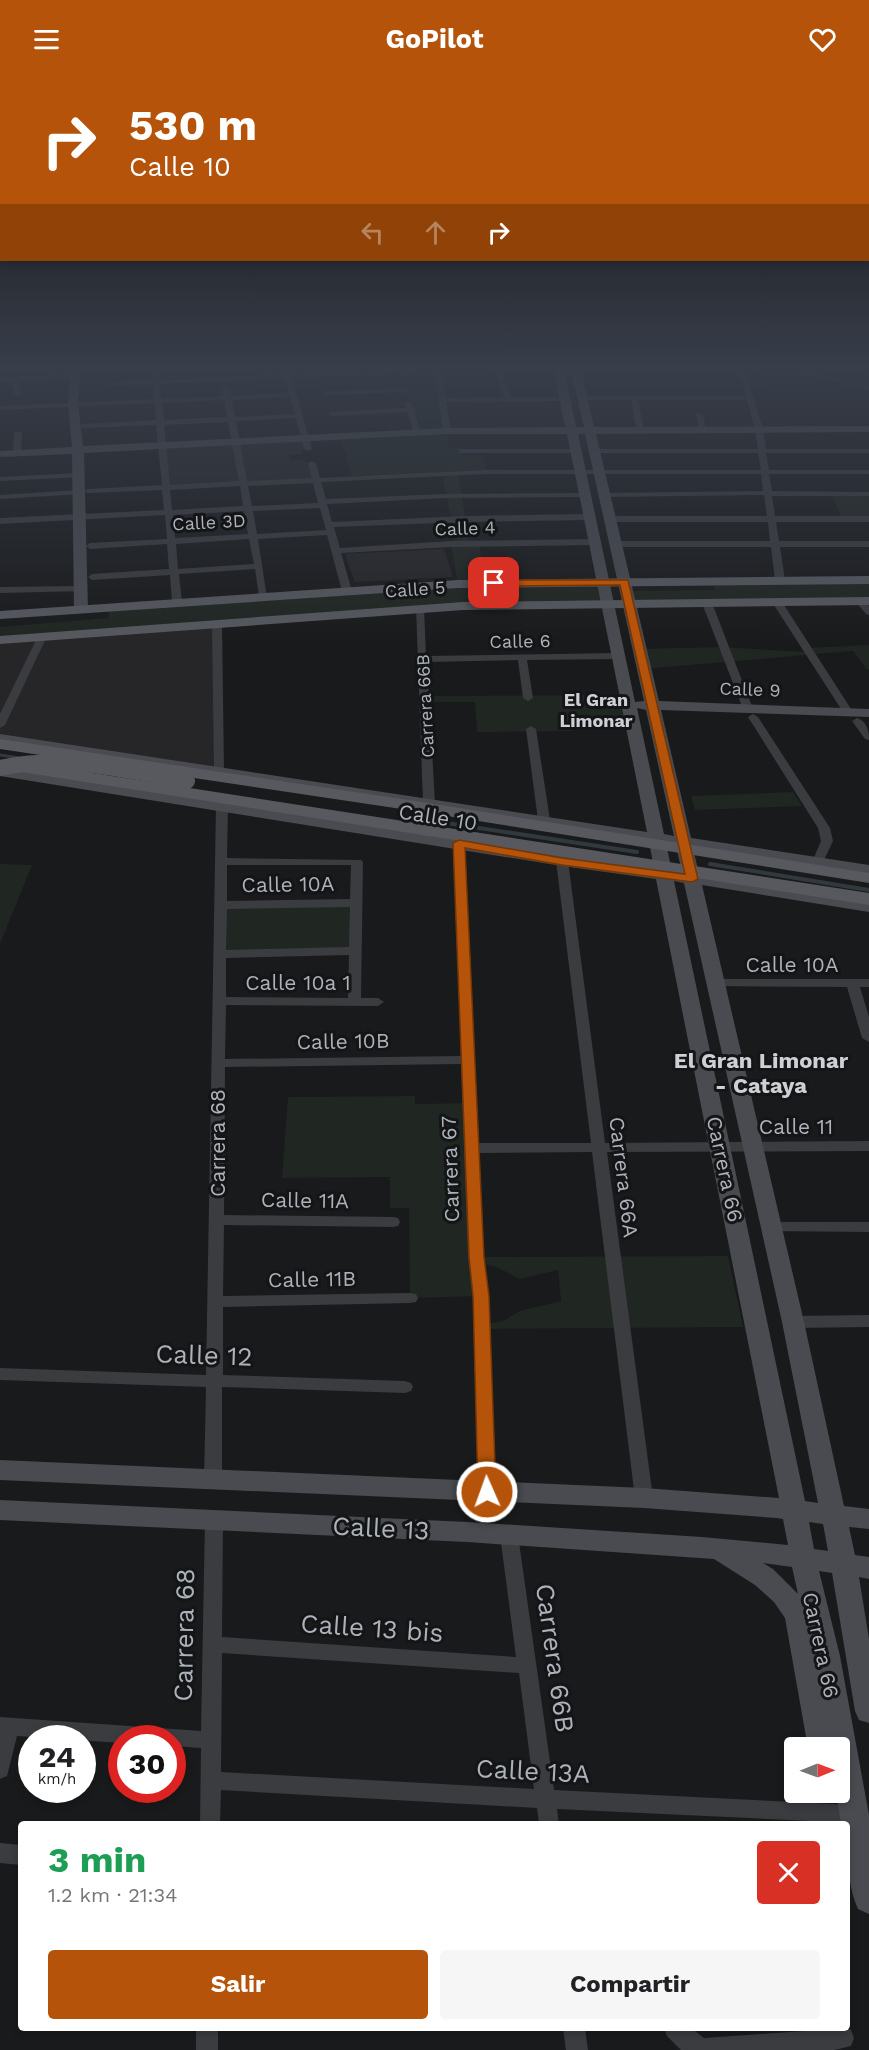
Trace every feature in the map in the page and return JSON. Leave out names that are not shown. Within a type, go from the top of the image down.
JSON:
[{"type":"main road","points":[[80,462],[78,475],[83,492]]},
{"type":"main road","points":[[82,462],[81,589],[87,608]]},
{"type":"main road","name":"Carrera 66","points":[[578,462],[803,1558],[826,1656],[869,1899]]},
{"type":"main road","name":"Carrera 66","points":[[597,462],[793,1322],[834,1514],[857,1566],[858,1656],[869,1711]]},
{"type":"main road","points":[[83,516],[90,546],[92,577],[87,608]]},
{"type":"main road","points":[[716,581],[869,581]]},
{"type":"main road","name":"Calle 5","points":[[0,615],[458,584],[869,581]]},
{"type":"main road","name":"Calle 5","points":[[0,640],[419,608],[608,603],[867,604]]},
{"type":"main road","name":"Calle 9","points":[[630,709],[861,717]]},
{"type":"main road","name":"Calle 10","points":[[0,739],[422,804],[544,820],[657,842]]},
{"type":"main road","name":"Calle 10","points":[[0,744],[123,759]]},
{"type":"main road","points":[[0,770],[30,762],[67,762],[324,800],[422,804]]},
{"type":"main road","name":"Calle 10","points":[[147,763],[219,771],[657,842],[869,870]]},
{"type":"main road","name":"Calle 10","points":[[0,764],[222,806],[332,819]]},
{"type":"main road","name":"Calle 10","points":[[0,770],[51,779],[146,787],[367,825],[663,871],[869,899]]},
{"type":"main road","points":[[0,783],[25,778],[51,779]]},
{"type":"main road","name":"Calle 10","points":[[367,825],[562,861],[663,871]]},
{"type":"main road","name":"Calle 10","points":[[685,846],[869,878]]},
{"type":"main road","name":"Calle 10","points":[[691,875],[869,907]]},
{"type":"main road","name":"Calle 13","points":[[0,1470],[644,1498],[794,1510],[869,1519]]},
{"type":"main road","name":"Calle 13","points":[[0,1510],[214,1519],[702,1547],[857,1566]]},
{"type":"main road","points":[[702,1547],[726,1554],[756,1570],[783,1594],[798,1615],[820,1737]]},
{"type":"main road","points":[[858,1656],[869,1626]]},
{"type":"main road","points":[[842,1803],[853,1814]]},
{"type":"street","points":[[164,462],[177,602]]},
{"type":"street","points":[[239,462],[264,596]]},
{"type":"street","points":[[764,462],[780,580]]},
{"type":"street","points":[[312,463],[346,591]]},
{"type":"street","points":[[0,497],[315,478],[486,472],[869,472]]},
{"type":"street","points":[[0,479],[78,475]]},
{"type":"street","points":[[605,495],[869,494]]},
{"type":"street","points":[[0,521],[446,496],[585,495]]},
{"type":"street","points":[[0,512],[83,516]]},
{"type":"street","name":"Calle 3D","points":[[90,546],[470,519],[590,517]]},
{"type":"street","points":[[610,519],[869,519]]},
{"type":"street","name":"Calle 4","points":[[337,551],[451,544],[595,542]]},
{"type":"street","points":[[615,544],[869,544]]},
{"type":"street","points":[[92,577],[258,566]]},
{"type":"street","points":[[0,590],[81,589]]},
{"type":"street","points":[[777,602],[861,717],[869,738]]},
{"type":"street","points":[[707,603],[751,713],[824,828],[827,841],[819,862]]},
{"type":"street","name":"Carrera 66B","points":[[419,608],[422,659],[422,804]]},
{"type":"street","points":[[217,624],[219,771]]},
{"type":"street","points":[[0,725],[42,636]]},
{"type":"street","name":"Calle 6","points":[[422,659],[619,656]]},
{"type":"street","points":[[522,657],[528,698]]},
{"type":"street","points":[[531,729],[544,820]]},
{"type":"street","name":"Carrera 68","points":[[213,1480],[222,806]]},
{"type":"street","name":"Carrera 67","points":[[459,843],[476,1257],[481,1296],[487,1492]]},
{"type":"street","points":[[221,861],[357,862],[354,1002]]},
{"type":"street","name":"Carrera 66A","points":[[562,861],[644,1498]]},
{"type":"street","name":"Calle 10A","points":[[220,905],[356,903]]},
{"type":"street","points":[[220,954],[355,951]]},
{"type":"street","name":"Calle 10A","points":[[716,983],[869,983]]},
{"type":"street","points":[[852,983],[869,1038]]},
{"type":"street","name":"Calle 10a 1","points":[[219,1001],[378,1002]]},
{"type":"street","name":"Calle 10B","points":[[218,1063],[468,1060]]},
{"type":"street","name":"Calle 11","points":[[472,1148],[869,1146]]},
{"type":"street","name":"Calle 11A","points":[[217,1220],[393,1222]]},
{"type":"street","points":[[771,1227],[869,1227]]},
{"type":"street","name":"Calle 11B","points":[[215,1302],[410,1298]]},
{"type":"street","points":[[793,1322],[869,1321]]},
{"type":"street","name":"Calle 12","points":[[0,1374],[405,1387]]},
{"type":"street","name":"Carrera 68","points":[[210,1821],[214,1519]]},
{"type":"street","name":"Carrera 66B","points":[[508,1535],[549,1821]]},
{"type":"street","name":"Calle 13 bis","points":[[212,1644],[528,1666]]},
{"type":"street","points":[[0,1770],[4,1727],[211,1740]]},
{"type":"street","name":"Calle 13A","points":[[210,1780],[853,1814]]},
{"type":"street","points":[[0,1853],[18,1855]]},
{"type":"street","points":[[207,2031],[207,2050]]},
{"type":"street","points":[[574,2031],[576,2050]]},
{"type":"street","points":[[678,2031],[691,2044],[704,2049],[843,2038]]},
{"type":"shaded area","points":[[164,462],[306,462],[312,463],[315,479],[166,487]]},
{"type":"shaded area","points":[[348,462],[484,462],[486,472],[458,473],[469,543],[479,544],[486,583],[458,584],[451,544],[456,544],[442,473],[352,476]]},
{"type":"shaded area","points":[[831,493],[869,494],[869,519],[842,519]]},
{"type":"shaded area","points":[[444,549],[453,577],[355,582],[345,554]]},
{"type":"shaded area","points":[[869,583],[869,601],[630,603],[627,591],[715,590],[713,585]]},
{"type":"shaded area","points":[[604,586],[608,604],[463,606],[0,640],[0,627],[109,618],[109,611],[459,588]]},
{"type":"shaded area","points":[[217,624],[218,768],[0,739],[0,640]]},
{"type":"shaded area","points":[[869,645],[869,669],[867,670],[853,651],[644,669],[640,649],[719,647],[809,652],[807,648]]},
{"type":"shaded area","points":[[627,695],[632,723],[571,723],[572,731],[477,732],[475,702],[424,702],[424,696]]},
{"type":"shaded area","points":[[793,792],[802,806],[695,810],[691,796]]},
{"type":"shaded area","points":[[0,864],[32,865],[0,944]]},
{"type":"shaded area","points":[[356,903],[355,951],[220,954],[220,905]]},
{"type":"shaded area","points":[[415,1096],[415,1104],[470,1103],[477,1257],[728,1256],[743,1327],[482,1329],[487,1324],[503,1321],[520,1311],[561,1301],[558,1270],[519,1279],[497,1267],[479,1263],[481,1296],[410,1298],[409,1208],[390,1208],[390,1177],[282,1178],[288,1097]]},
{"type":"waterway","points":[[0,755],[20,758]]},
{"type":"waterway","points":[[432,821],[443,823]]},
{"type":"waterway","points":[[433,821],[637,852]]},
{"type":"waterway","points":[[710,864],[869,890]]},
{"type":"district","name":"El Gran Limonar","points":[[596,709]]},
{"type":"district","name":"El Gran Limonar - Cataya","points":[[761,1072]]},
{"type":"route","points":[[487,1492],[481,1296],[479,1263],[476,1257],[459,843],[562,861],[692,879],[624,582],[494,583]]}]
